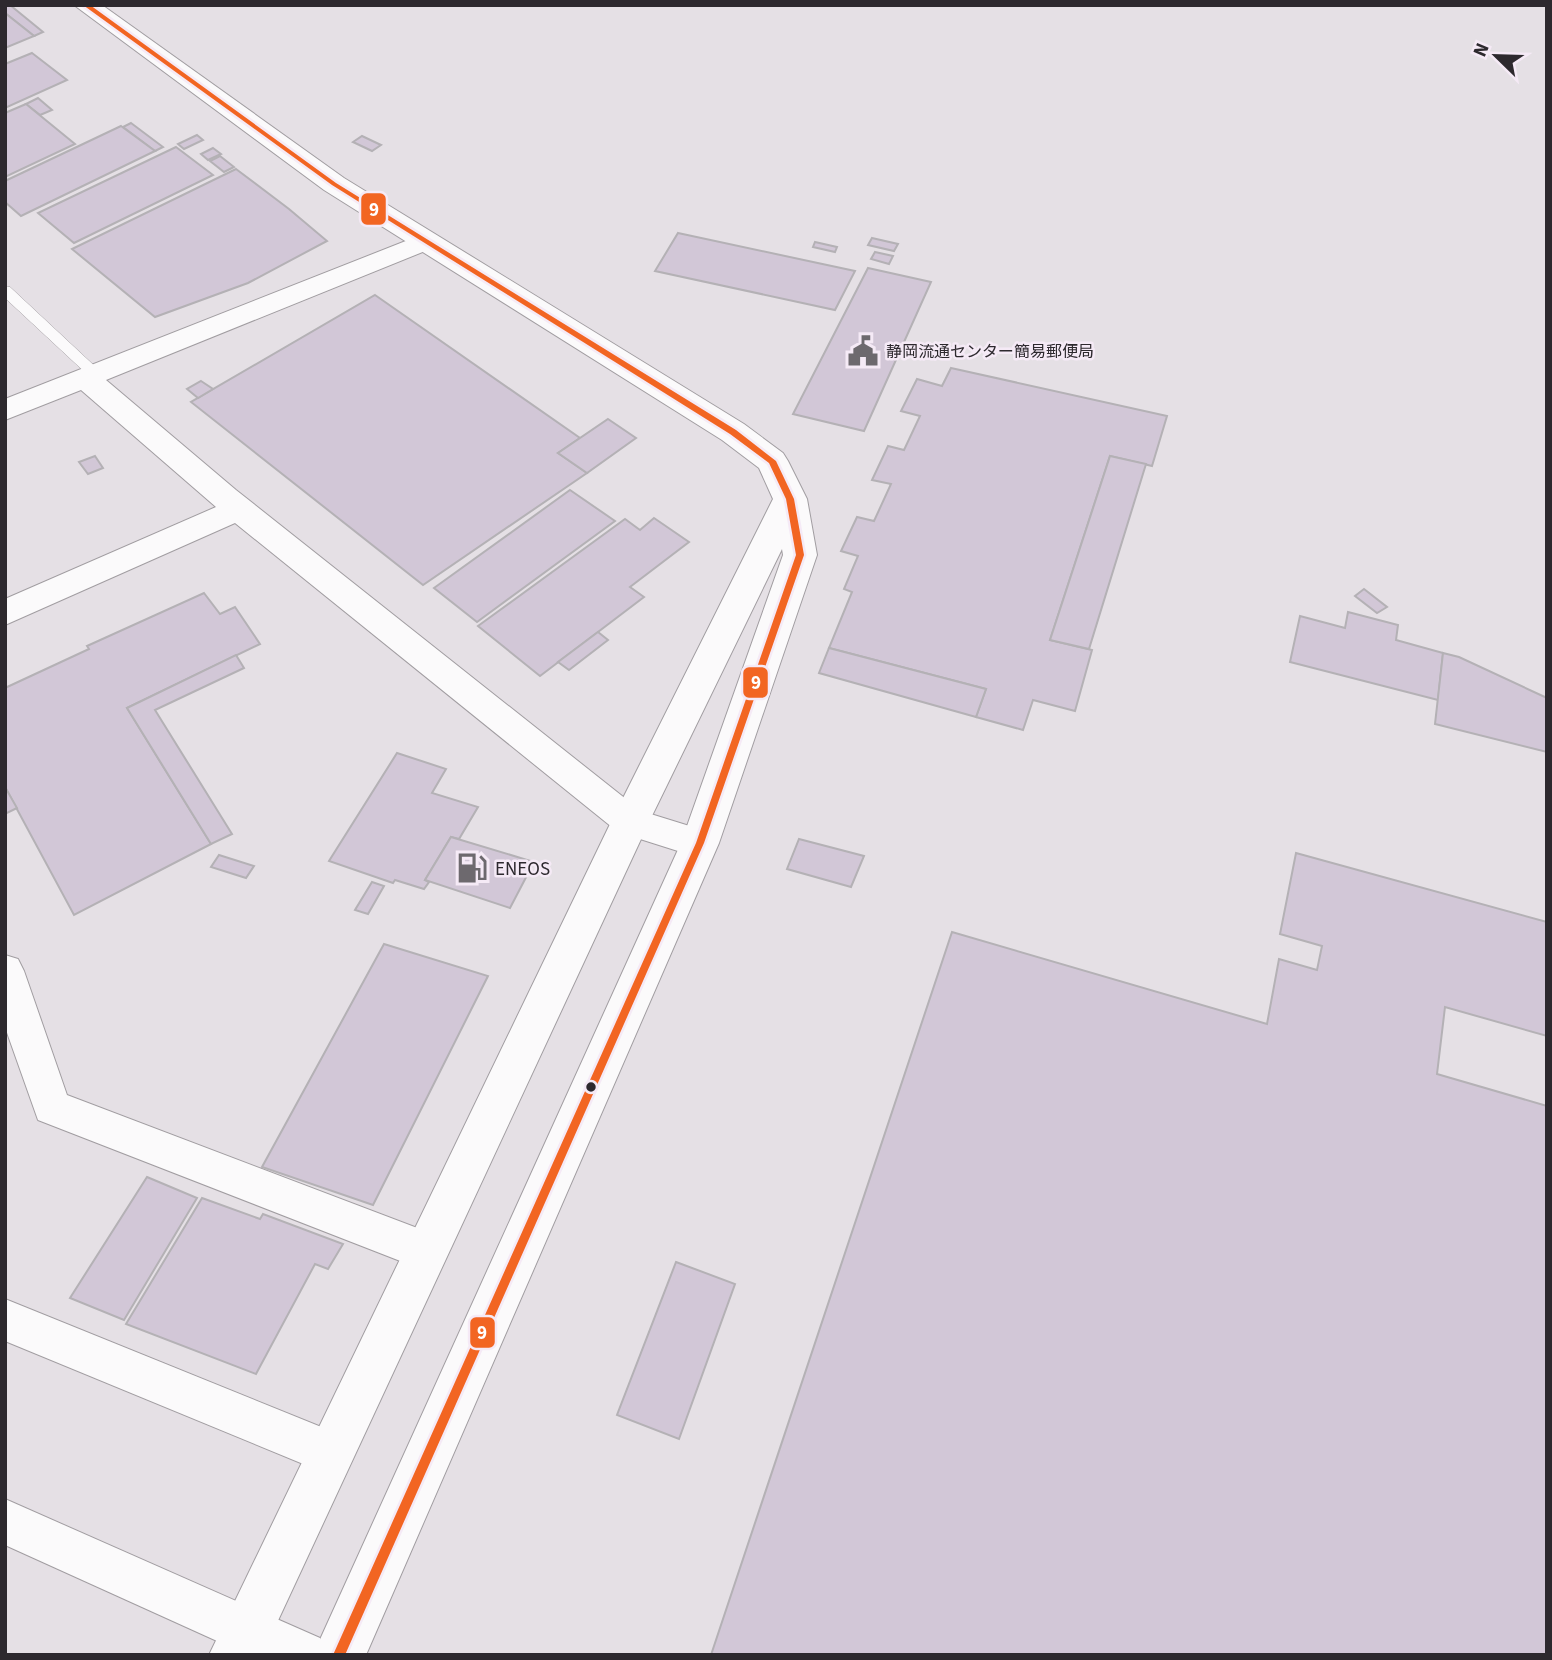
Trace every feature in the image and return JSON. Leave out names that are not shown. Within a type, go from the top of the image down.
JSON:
[{"type":"street","points":[[86,5],[334,184],[733,432],[772,461],[790,499],[800,555],[700,843],[339,1655]]},
{"type":"street","points":[[5,410],[426,241]]},
{"type":"street","points":[[90,376],[239,509],[629,822],[700,843]]},
{"type":"street","points":[[241,1643],[629,822],[790,499]]},
{"type":"street","points":[[5,613],[239,509]]},
{"type":"street","points":[[5,971],[52,1107],[426,1251]]},
{"type":"street","points":[[5,1320],[330,1453]]},
{"type":"street","points":[[5,1522],[241,1643],[303,1655]]},
{"type":"lane","points":[[5,290],[90,376]]},
{"type":"building","points":[[5,5],[10,5],[43,32],[34,36],[5,13]]},
{"type":"building","points":[[5,13],[34,36],[5,48]]},
{"type":"building","points":[[32,53],[67,80],[5,108],[5,64]]},
{"type":"building","points":[[38,98],[52,110],[40,115],[26,104]]},
{"type":"building","points":[[26,104],[75,144],[5,177],[5,113]]},
{"type":"building","points":[[131,123],[163,147],[155,151],[123,127]]},
{"type":"building","points":[[121,126],[155,151],[21,216],[5,202],[5,181]]},
{"type":"building","points":[[197,135],[203,140],[184,149],[178,144]]},
{"type":"building","points":[[362,136],[381,145],[372,151],[353,142]]},
{"type":"building","points":[[176,147],[213,175],[74,243],[38,213]]},
{"type":"building","points":[[213,148],[221,154],[208,160],[201,154]]},
{"type":"building","points":[[220,156],[234,167],[224,172],[210,161]]},
{"type":"building","points":[[236,169],[327,241],[248,283],[155,317],[72,249]]},
{"type":"building","points":[[678,233],[855,271],[835,310],[655,271]]},
{"type":"building","points":[[872,238],[898,244],[894,251],[868,245]]},
{"type":"building","points":[[815,242],[837,247],[835,252],[813,247]]},
{"type":"building","points":[[875,252],[893,256],[889,264],[871,259]]},
{"type":"building","points":[[868,268],[931,282],[864,431],[793,414]]},
{"type":"building","points":[[375,295],[580,438],[558,453],[587,473],[423,585],[191,402]]},
{"type":"building","points":[[951,368],[1167,416],[1152,466],[1110,456],[1050,640],[1092,650],[1075,711],[1033,700],[1023,730],[976,717],[986,689],[829,648],[852,592],[844,589],[858,556],[841,551],[857,517],[874,521],[891,484],[872,480],[888,446],[904,450],[920,416],[901,411],[917,379],[942,386]]},
{"type":"building","points":[[201,381],[213,389],[198,398],[187,389]]},
{"type":"building","points":[[608,419],[636,438],[587,473],[558,453]]},
{"type":"building","points":[[95,456],[103,468],[88,474],[79,462]]},
{"type":"building","points":[[1110,456],[1146,464],[1089,649],[1050,640]]},
{"type":"building","points":[[570,490],[615,521],[477,622],[434,588]]},
{"type":"building","points":[[654,518],[689,542],[630,587],[644,597],[540,676],[478,626],[625,519],[640,530]]},
{"type":"building","points":[[1364,589],[1387,607],[1377,613],[1355,596]]},
{"type":"building","points":[[204,593],[220,614],[235,607],[260,644],[127,708],[211,844],[74,915],[5,787],[5,688],[89,649],[87,646]]},
{"type":"building","points":[[1348,612],[1398,625],[1396,640],[1443,653],[1438,700],[1290,662],[1300,616],[1345,628]]},
{"type":"building","points":[[598,632],[608,640],[569,670],[558,662]]},
{"type":"building","points":[[829,648],[986,689],[976,717],[819,673]]},
{"type":"building","points":[[1443,653],[1459,657],[1547,698],[1547,752],[1435,724]]},
{"type":"building","points":[[236,655],[244,668],[155,710],[232,834],[211,844],[127,708]]},
{"type":"building","points":[[397,753],[446,769],[432,793],[478,807],[459,839],[451,837],[425,880],[429,882],[424,889],[395,880],[393,883],[329,861]]},
{"type":"building","points":[[5,787],[17,808],[5,814]]},
{"type":"building","points":[[451,837],[534,862],[510,908],[425,880]]},
{"type":"building","points":[[799,839],[864,856],[851,887],[787,869]]},
{"type":"building","points":[[1296,853],[1547,922],[1547,1036],[1445,1007],[1437,1074],[1547,1106],[1547,1655],[711,1655],[952,932],[1267,1024],[1279,959],[1317,970],[1322,946],[1280,934]]},
{"type":"building","points":[[219,855],[254,866],[246,878],[211,867]]},
{"type":"building","points":[[372,882],[384,886],[368,914],[355,910]]},
{"type":"building","points":[[384,944],[488,976],[373,1205],[262,1167]]},
{"type":"building","points":[[147,1177],[197,1198],[124,1320],[70,1298]]},
{"type":"building","points":[[202,1198],[260,1219],[263,1214],[343,1244],[328,1269],[315,1264],[256,1374],[126,1324]]},
{"type":"building","points":[[676,1262],[735,1284],[679,1439],[617,1415]]},
{"type":"transit line","name":"9","points":[[86,5],[334,184],[733,432],[772,461],[790,499],[800,555],[700,843],[339,1655]]},
{"type":"place","name":"静岡流通センター簡易郵便局","points":[[863,351]]},
{"type":"place","name":"ENEOS","points":[[472,868]]}]
